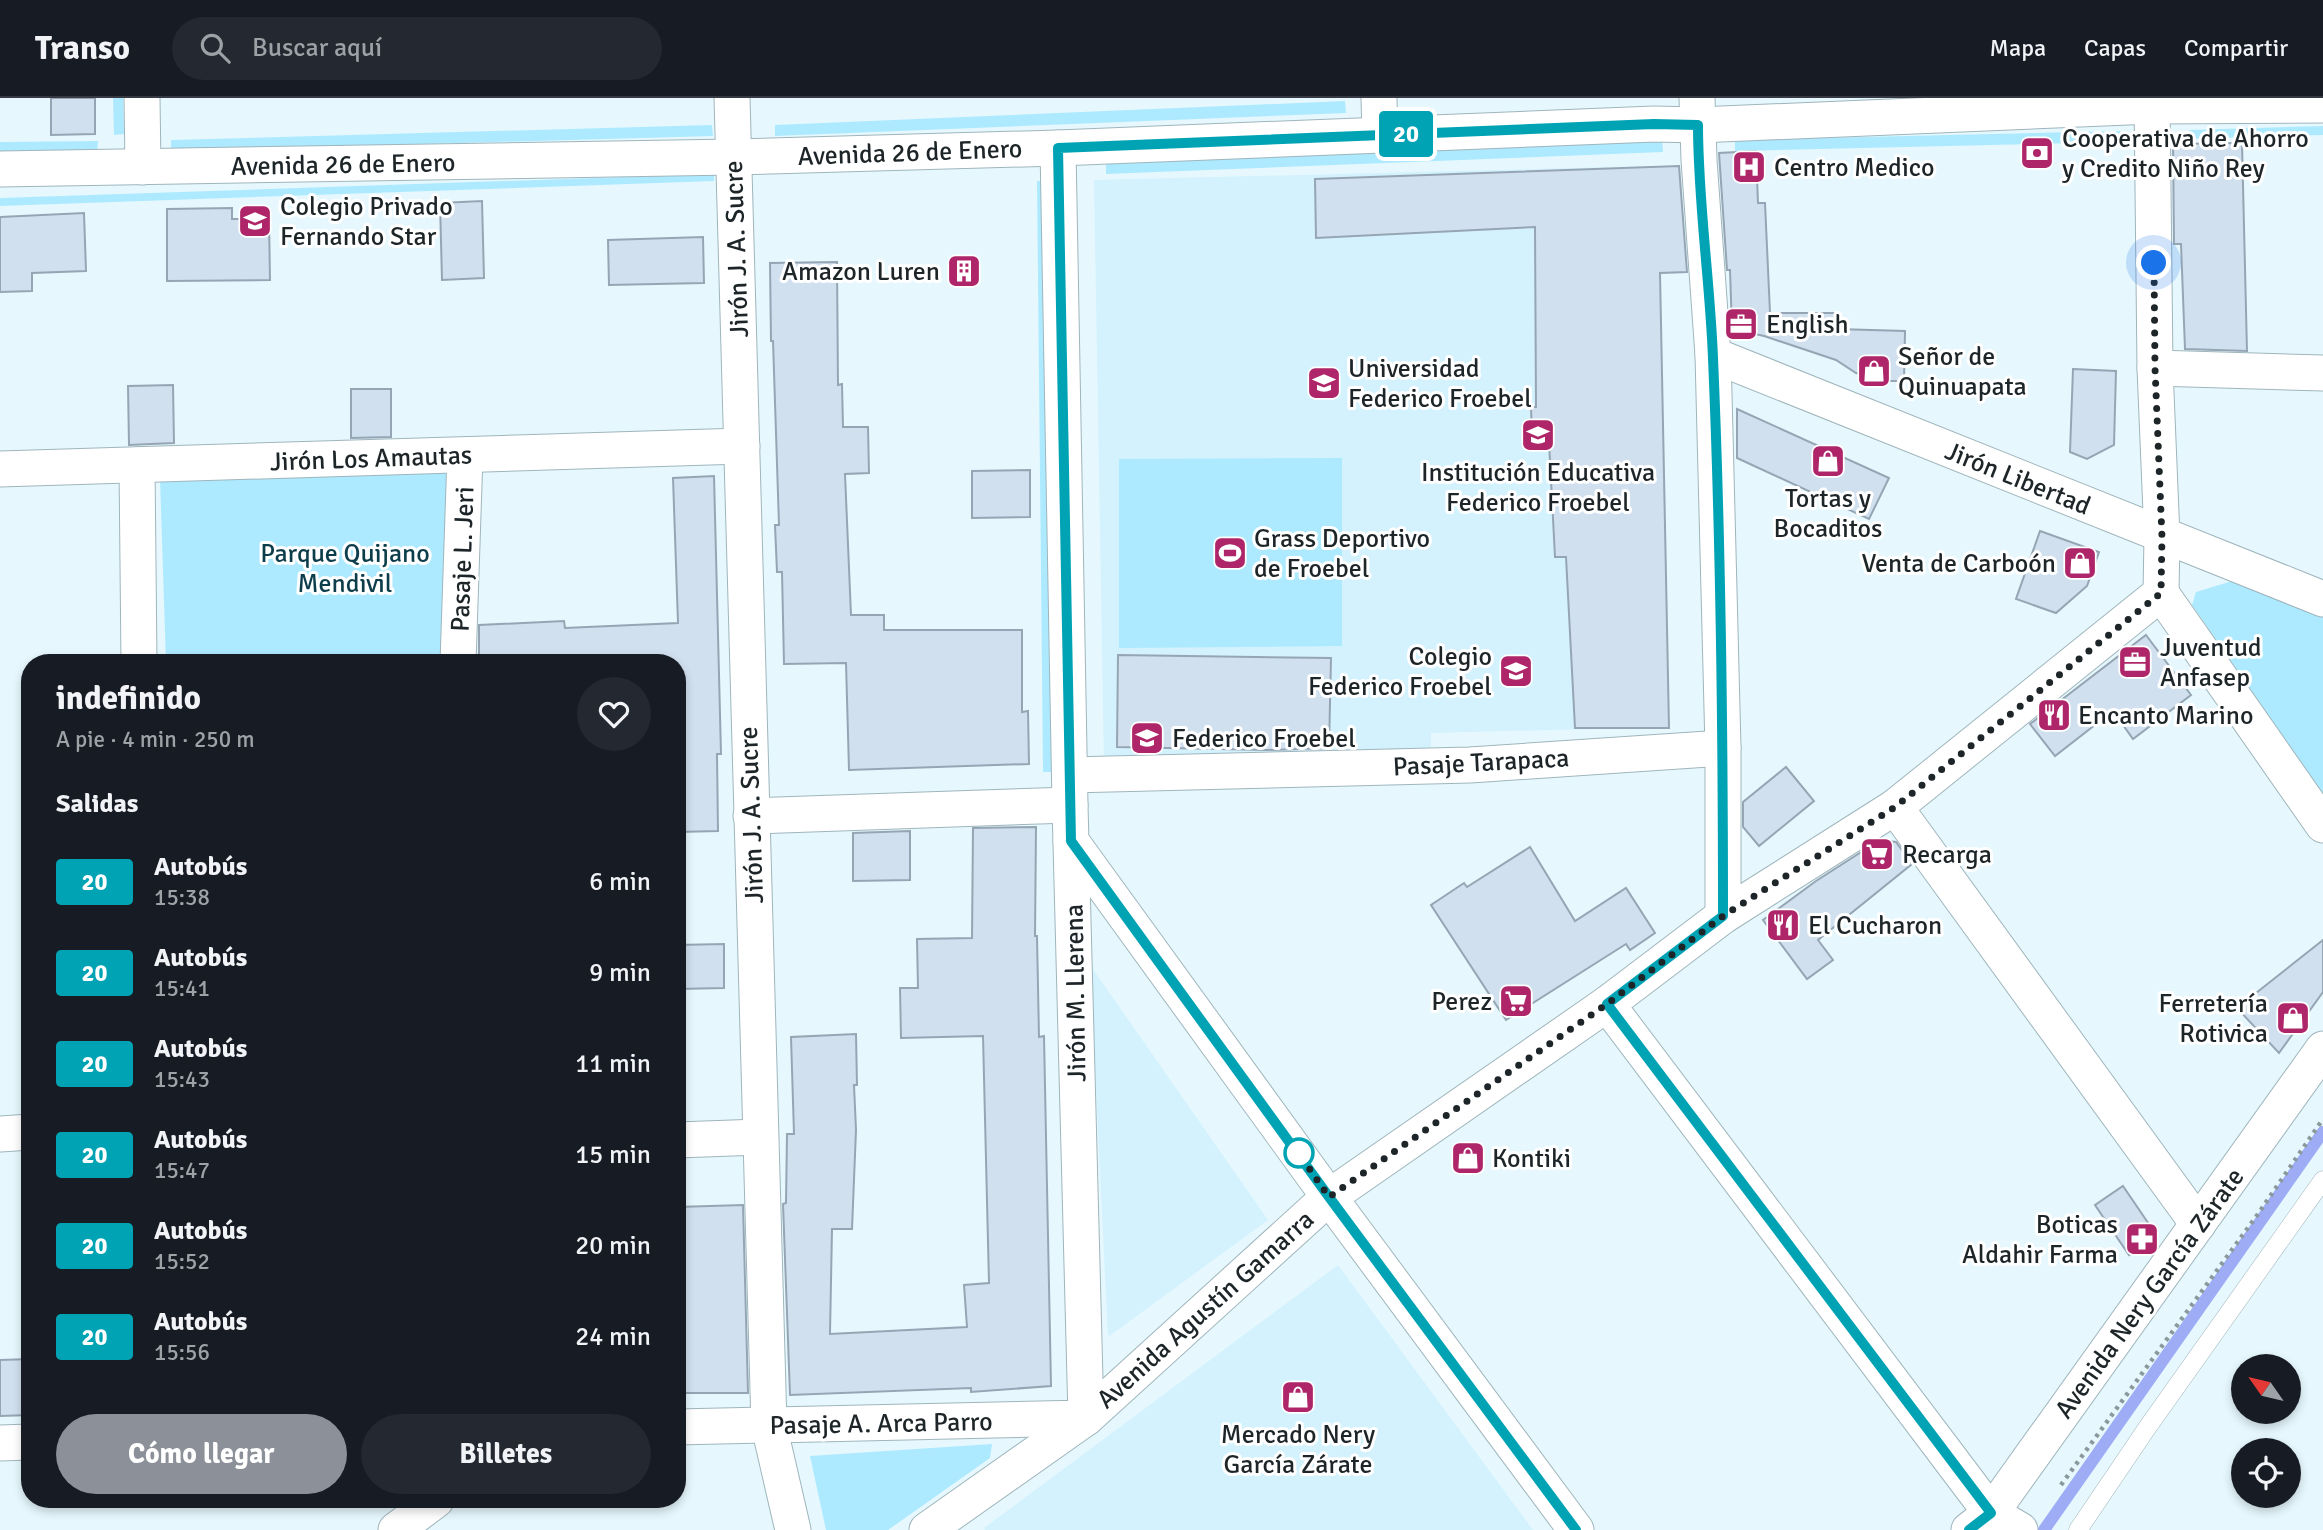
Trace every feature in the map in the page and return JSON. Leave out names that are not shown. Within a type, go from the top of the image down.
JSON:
[{"type":"street","points":[[142,98],[143,167]]},
{"type":"street","name":"Jirón J. A. Sucre","points":[[732,98],[769,1426],[793,1530]]},
{"type":"street","points":[[1379,98],[1380,135]]},
{"type":"street","points":[[2152,102],[2161,593],[2323,825]]},
{"type":"street","name":"Avenida 26 de Enero","points":[[0,169],[733,157],[1058,148],[1654,124],[1698,112],[2152,102],[2323,105]]},
{"type":"street","points":[[1698,112],[1713,355],[1723,748],[1723,916]]},
{"type":"street","name":"Jirón M. Llerena","points":[[1058,148],[1071,841],[1086,1418]]},
{"type":"street","name":"Jirón Libertad","points":[[1713,355],[2162,537],[2323,599]]},
{"type":"street","points":[[2155,368],[2323,373]]},
{"type":"street","name":"Jirón Los Amautas","points":[[0,469],[742,446]]},
{"type":"street","name":"Pasaje L. Jeri","points":[[458,654],[465,455]]},
{"type":"street","points":[[137,465],[139,654]]},
{"type":"street","name":"Avenida Agustín Gamarra","points":[[927,1530],[1086,1418],[1329,1197],[1607,1004],[1723,916],[1895,807],[2161,593]]},
{"type":"street","name":"Pasaje Tarapaca","points":[[751,816],[1070,790],[1723,748]]},
{"type":"street","points":[[1895,807],[2198,1224]]},
{"type":"street","points":[[1071,841],[1329,1197],[1576,1530]]},
{"type":"street","points":[[1607,1004],[1993,1524]]},
{"type":"street","name":"Avenida Nery García Zárate","points":[[1993,1524],[2198,1224],[2323,1049]]},
{"type":"street","points":[[0,1134],[21,1133]]},
{"type":"street","points":[[686,1140],[760,1137]]},
{"type":"street","name":"Pasaje A. Arca Parro","points":[[686,1427],[1086,1418]]},
{"type":"street","points":[[0,1443],[21,1442]]},
{"type":"street","points":[[396,1530],[425,1508]]},
{"type":"lane","points":[[2078,1530],[2323,1180]]},
{"type":"path","points":[[2058,1488],[2323,1119]]},
{"type":"shaded area","points":[[1658,166],[1667,727],[1431,733],[1431,761],[1104,769],[1094,180]]},
{"type":"shaded area","points":[[1090,965],[1268,1220],[1108,1337]]},
{"type":"shaded area","name":"Mercado Nery García Zárate","points":[[1338,1265],[1533,1530],[985,1530],[984,1528]]},
{"type":"green space","points":[[113,98],[123,98],[124,134],[114,135]]},
{"type":"green space","points":[[1345,101],[1346,113],[775,136],[775,125]]},
{"type":"green space","points":[[712,125],[713,136],[171,151],[171,140]]},
{"type":"green space","points":[[2323,126],[2323,135],[2189,139],[2189,130]]},
{"type":"green space","points":[[2120,131],[2120,142],[1735,151],[1735,140]]},
{"type":"green space","points":[[1662,138],[1663,152],[1106,174],[1106,160]]},
{"type":"green space","points":[[98,141],[97,153],[0,154],[0,142]]},
{"type":"green space","points":[[714,174],[714,181],[0,206],[0,198]]},
{"type":"green space","points":[[1037,181],[1050,181],[1055,772],[1043,772]]},
{"type":"green space","name":"Grass Deportivo de Froebel","points":[[1342,458],[1342,646],[1119,648],[1119,459]]},
{"type":"green space","name":"Parque Quijano Mendivil","points":[[447,468],[453,654],[166,654],[160,479]]},
{"type":"green space","points":[[2232,581],[2323,617],[2323,794],[2192,605],[2196,592]]},
{"type":"green space","points":[[992,1444],[990,1458],[888,1530],[826,1530],[810,1456]]},
{"type":"building","points":[[51,98],[95,98],[95,134],[51,135]]},
{"type":"building","points":[[2242,143],[2247,351],[2185,349],[2181,244],[2174,244],[2173,144]]},
{"type":"building","points":[[1756,151],[1758,203],[1765,203],[1770,313],[1836,313],[1837,329],[1905,331],[1904,381],[1883,381],[1856,373],[1836,360],[1764,336],[1732,329],[1730,270],[1727,270],[1719,153]]},
{"type":"building","points":[[1679,166],[1687,272],[1660,273],[1669,728],[1575,728],[1566,557],[1555,557],[1549,442],[1532,441],[1531,407],[1536,407],[1535,227],[1316,238],[1315,179]]},
{"type":"building","points":[[482,201],[484,278],[442,280],[440,203]]},
{"type":"building","points":[[232,208],[232,219],[269,219],[270,280],[167,281],[167,209]]},
{"type":"building","points":[[84,213],[86,271],[32,273],[32,291],[0,292],[0,217]]},
{"type":"building","points":[[703,237],[704,283],[609,285],[608,240]]},
{"type":"building","points":[[837,262],[838,385],[842,384],[843,427],[868,427],[869,473],[845,474],[851,615],[884,615],[884,630],[1022,630],[1022,712],[1028,711],[1029,764],[849,770],[846,663],[784,664],[782,572],[777,572],[775,525],[779,525],[770,263]]},
{"type":"building","points":[[2073,369],[2116,371],[2114,445],[2087,459],[2070,452]]},
{"type":"building","points":[[173,385],[174,443],[129,445],[128,386]]},
{"type":"building","points":[[351,389],[391,389],[391,437],[351,438]]},
{"type":"building","points":[[1737,409],[1889,478],[1869,519],[1737,458]]},
{"type":"building","points":[[1030,470],[1030,517],[972,518],[972,471]]},
{"type":"building","points":[[714,476],[721,754],[717,754],[718,831],[686,832],[686,654],[479,654],[479,625],[564,621],[565,628],[678,623],[673,478]]},
{"type":"building","points":[[2040,531],[2099,552],[2087,586],[2056,613],[2016,599]]},
{"type":"building","points":[[2146,635],[2191,695],[2133,739],[2113,711],[2055,756],[2030,724]]},
{"type":"building","points":[[1118,655],[1331,658],[1329,748],[1268,750],[1117,747]]},
{"type":"building","points":[[1786,767],[1814,801],[1759,846],[1743,827],[1743,802]]},
{"type":"building","points":[[1036,827],[1035,936],[1039,1037],[1044,1036],[1051,1386],[971,1392],[971,1388],[790,1395],[783,1204],[786,1203],[787,1134],[794,1134],[791,1037],[856,1034],[852,1229],[832,1229],[830,1334],[967,1327],[964,1285],[989,1283],[983,1036],[901,1038],[900,988],[918,988],[917,939],[972,938],[973,828]]},
{"type":"building","points":[[910,831],[910,880],[853,881],[853,833]]},
{"type":"building","points":[[1880,840],[1896,842],[1912,864],[1818,940],[1833,960],[1807,979],[1763,920],[1816,881]]},
{"type":"building","points":[[1530,847],[1575,921],[1626,888],[1655,933],[1630,950],[1626,944],[1506,1020],[1431,905],[1464,883],[1467,887]]},
{"type":"building","points":[[2323,940],[2323,992],[2279,1053],[2237,1008]]},
{"type":"building","points":[[724,944],[724,988],[686,989],[686,945]]},
{"type":"building","points":[[2123,1186],[2157,1236],[2129,1255],[2095,1205]]},
{"type":"building","points":[[743,1205],[748,1393],[686,1393],[686,1207]]},
{"type":"building","points":[[21,1359],[21,1415],[0,1416],[0,1360]]},
{"type":"waterway","points":[[2044,1530],[2323,1132]]},
{"type":"bus line","name":"20","points":[[1576,1530],[1329,1197],[1071,841],[1058,148],[1654,124],[1698,125],[1713,355],[1723,748],[1723,916],[1607,1004],[1991,1513],[1969,1530]]},
{"type":"place","name":"Cooperativa de Ahorro y Credito Niño Rey","points":[[2037,153]]},
{"type":"place","name":"Centro Medico","points":[[1749,167]]},
{"type":"place","name":"Colegio Privado Fernando Star","points":[[255,221]]},
{"type":"place","name":"Amazon Luren","points":[[964,271]]},
{"type":"place","name":"English","points":[[1741,324]]},
{"type":"place","name":"Señor de Quinuapata","points":[[1874,371]]},
{"type":"place","name":"Universidad Federico Froebel","points":[[1324,383]]},
{"type":"place","name":"Institución Educativa Federico Froebel","points":[[1538,435]]},
{"type":"place","name":"Tortas y Bocaditos","points":[[1828,461]]},
{"type":"place","name":"Grass Deportivo de Froebel","points":[[1230,553]]},
{"type":"place","name":"Venta de Carboón","points":[[2080,563]]},
{"type":"place","name":"Juventud Anfasep","points":[[2135,662]]},
{"type":"place","name":"Colegio Federico Froebel","points":[[1516,671]]},
{"type":"place","name":"Encanto Marino","points":[[2054,715]]},
{"type":"place","name":"Federico Froebel","points":[[1147,738]]},
{"type":"place","name":"Recarga","points":[[1877,854]]},
{"type":"place","name":"El Cucharon","points":[[1783,925]]},
{"type":"place","name":"Perez","points":[[1516,1001]]},
{"type":"place","name":"Ferretería Rotivica","points":[[2293,1018]]},
{"type":"place","name":"Kontiki","points":[[1468,1158]]},
{"type":"place","name":"Boticas Aldahir Farma","points":[[2142,1239]]},
{"type":"place","name":"Mercado Nery García Zárate","points":[[1298,1397]]},
{"type":"route","points":[[1299,1153],[1297,1151],[1329,1197],[1607,1004],[1723,916],[1895,807],[2161,593],[2162,537],[2154,263]]}]
